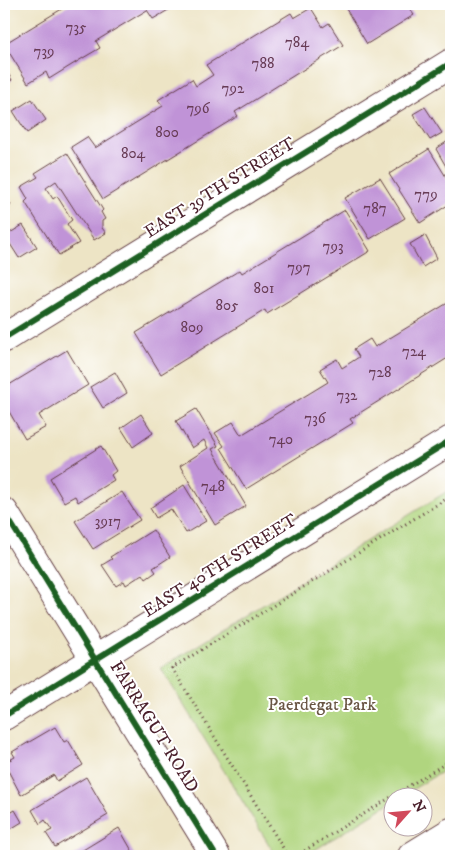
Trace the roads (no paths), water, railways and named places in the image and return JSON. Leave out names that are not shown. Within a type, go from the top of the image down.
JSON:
[{"type":"street","name":"EAST 39TH STREET","points":[[4,338],[451,63]]},
{"type":"street","name":"EAST 40TH STREET","points":[[4,716],[451,440]]},
{"type":"street","name":"FARRAGUT ROAD","points":[[4,512],[216,856]]},
{"type":"street","points":[[412,856],[451,832]]},
{"type":"park label","name":"Paerdegat Park","points":[[322,705]]}]
